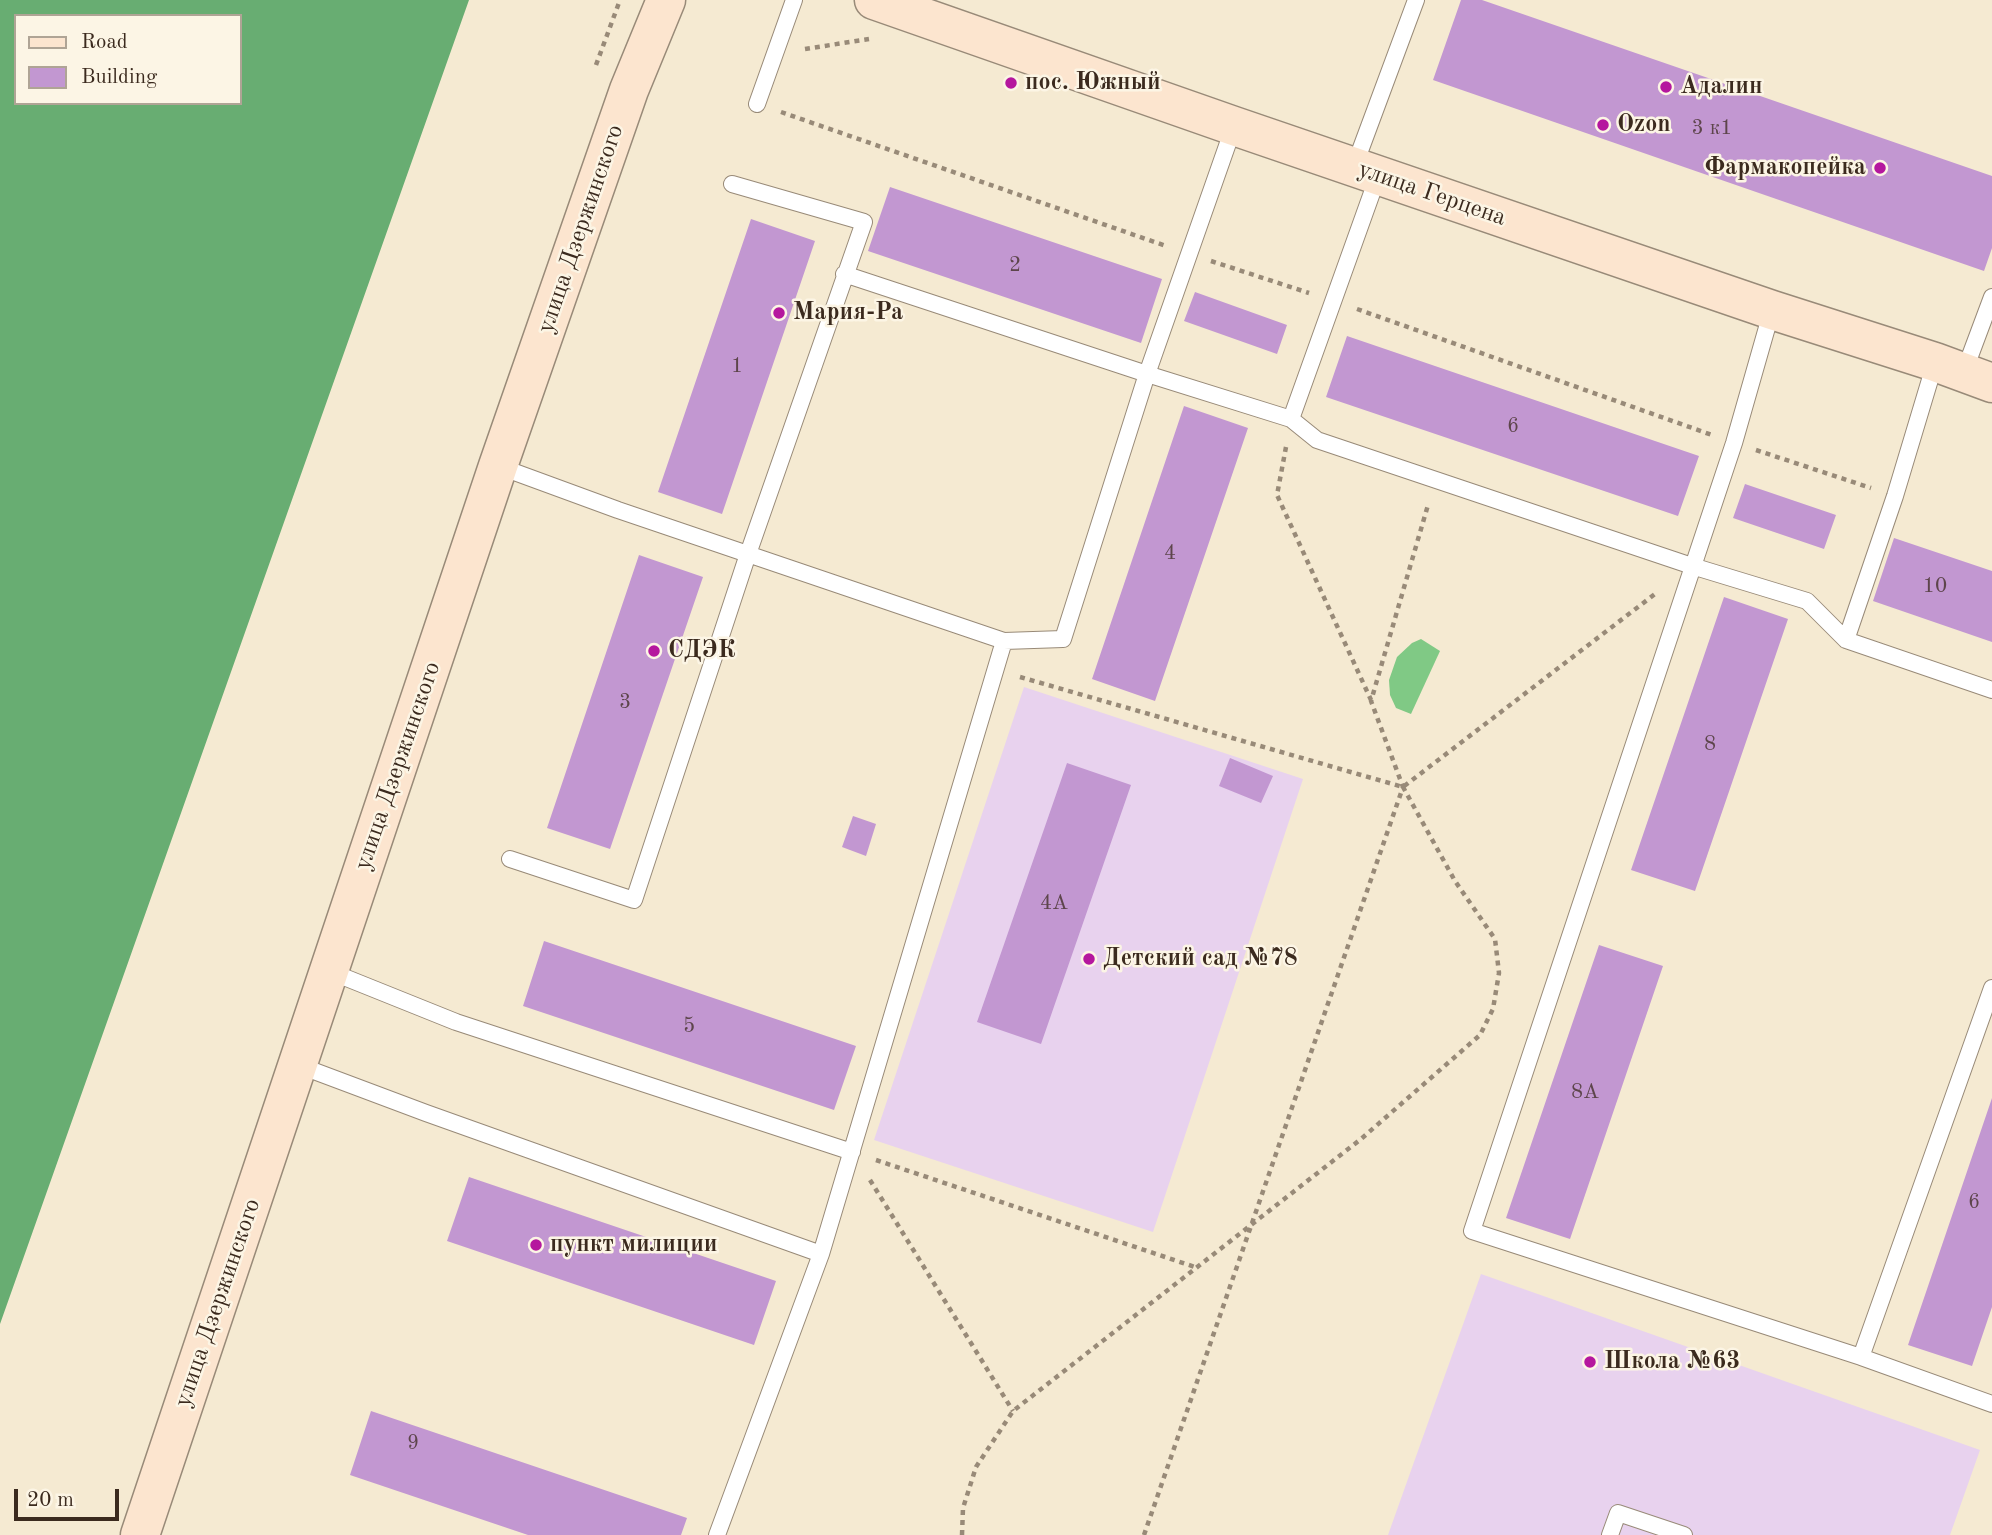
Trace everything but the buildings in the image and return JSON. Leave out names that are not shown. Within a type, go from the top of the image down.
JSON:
[{"type":"main road","name":"улица Дзержинского","points":[[140,1535],[498,466],[629,90],[666,0]]},
{"type":"main road","name":"улица Герцена","points":[[874,0],[1772,310],[1964,372]]},
{"type":"lane","points":[[757,104],[794,0]]},
{"type":"lane","points":[[1292,419],[1416,0]]},
{"type":"lane","points":[[498,466],[618,510],[1003,641],[1063,639],[1147,374],[1234,126]]},
{"type":"lane","points":[[510,859],[634,900],[748,554],[863,222],[732,184]]},
{"type":"lane","points":[[844,274],[1292,419],[1317,440],[1692,566],[1807,601],[1846,640],[1992,690]]},
{"type":"lane","points":[[1846,640],[1895,496],[1964,372],[1992,297]]},
{"type":"lane","points":[[1772,310],[1734,443],[1472,1231],[1861,1356],[1992,1404]]},
{"type":"lane","points":[[716,1535],[821,1254],[1003,641]]},
{"type":"lane","points":[[329,971],[456,1022],[852,1152]]},
{"type":"lane","points":[[1861,1356],[1992,988]]},
{"type":"lane","points":[[298,1065],[821,1254]]},
{"type":"lane","points":[[1610,1535],[1618,1513],[1684,1535]]},
{"type":"path","points":[[594,69],[620,0]]},
{"type":"path","points":[[775,54],[870,39]]},
{"type":"path","points":[[962,1535],[963,1508],[976,1467],[1013,1411],[1361,1139],[1480,1035],[1493,1009],[1499,973],[1495,939],[1455,881],[1403,787],[1371,701],[1277,495],[1292,419]]},
{"type":"path","points":[[1371,701],[1435,480]]},
{"type":"path","points":[[1144,1535],[1403,787],[1692,566]]},
{"type":"path","points":[[995,670],[1403,787]]},
{"type":"path","points":[[852,1152],[1195,1267]]},
{"type":"path","points":[[852,1152],[1013,1411]]},
{"type":"shaded area","name":"Детский сад №78","points":[[1024,687],[1303,779],[1153,1232],[874,1140]]},
{"type":"shaded area","name":"Школа №63","points":[[1481,1274],[1980,1450],[1950,1535],[1388,1535]]},
{"type":"green space","points":[[0,0],[469,0],[0,1324]]},
{"type":"green space","points":[[1421,639],[1440,651],[1411,714],[1396,708],[1390,695],[1389,680],[1397,657],[1412,643]]},
{"type":"place","name":"пос. Южный","points":[[1011,83]]},
{"type":"place","name":"Адалин","points":[[1666,87]]},
{"type":"place","name":"Ozon","points":[[1603,125]]},
{"type":"place","name":"Фармакопейка","points":[[1880,168]]},
{"type":"place","name":"Мария-Ра","points":[[779,313]]},
{"type":"place","name":"СДЭК","points":[[654,651]]},
{"type":"place","name":"Детский сад №78","points":[[1089,959]]},
{"type":"place","name":"пункт милиции","points":[[536,1245]]},
{"type":"place","name":"Школа №63","points":[[1590,1362]]}]
